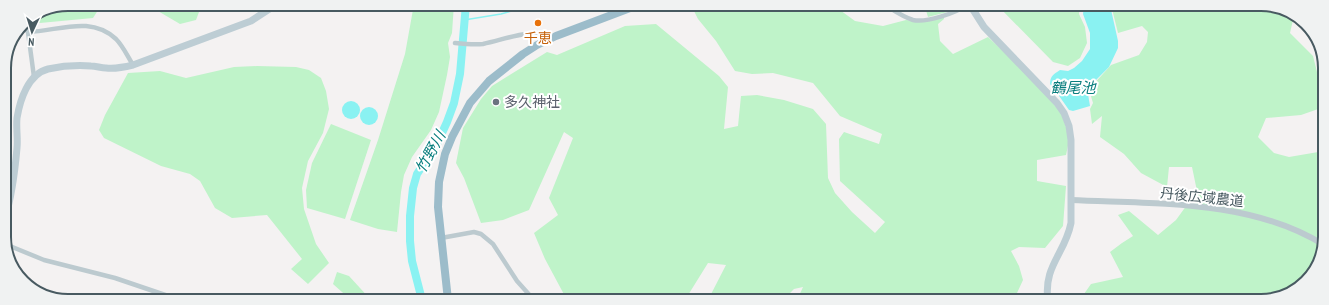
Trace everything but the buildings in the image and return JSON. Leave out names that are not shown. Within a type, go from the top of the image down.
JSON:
[{"type":"highway","points":[[447,294],[438,194],[445,154],[470,103],[489,81],[522,54],[556,36],[622,11]]},
{"type":"main road","points":[[11,189],[17,148],[17,119],[26,89],[34,77],[47,69],[68,66],[107,68],[134,65],[251,21],[266,11]]},
{"type":"main road","points":[[974,11],[984,27],[1057,103],[1064,113],[1069,126],[1071,140],[1071,223],[1069,235],[1050,273],[1047,294]]},
{"type":"street","points":[[896,11],[913,20],[921,20],[957,11]]},
{"type":"street","points":[[28,32],[78,26],[95,26],[107,32],[117,40],[134,65]]},
{"type":"street","points":[[26,30],[28,32],[34,77]]},
{"type":"street","points":[[455,43],[475,45],[533,32],[556,36]]},
{"type":"street","name":"丹後広域農道","points":[[1071,200],[1182,205],[1237,212],[1263,218],[1293,229],[1318,242]]},
{"type":"street","points":[[441,238],[474,232],[481,234],[493,244],[517,281],[529,294]]},
{"type":"street","points":[[12,247],[44,260],[115,278],[162,294]]},
{"type":"green space","points":[[60,11],[98,11],[93,18],[40,23],[36,21],[49,14]]},
{"type":"green space","points":[[158,11],[199,11],[196,20],[180,24]]},
{"type":"green space","points":[[413,11],[454,11],[452,33],[448,43],[450,57],[439,112],[431,130],[412,157],[404,175],[397,232],[378,229],[350,220],[378,140],[405,54]]},
{"type":"green space","points":[[694,11],[841,11],[855,21],[883,26],[906,20],[921,22],[944,17],[944,19],[938,24],[940,41],[953,54],[988,37],[1037,83],[1061,113],[1069,141],[1066,155],[1037,160],[1037,181],[1066,186],[1063,226],[1045,248],[1019,247],[1011,251],[1019,266],[1023,280],[1017,293],[800,294],[803,287],[794,289],[789,294],[711,294],[726,265],[708,263],[689,294],[564,294],[545,259],[534,233],[558,215],[549,198],[573,138],[564,132],[529,210],[503,220],[481,223],[464,178],[456,163],[463,128],[481,99],[492,86],[547,52],[557,55],[625,26],[656,24],[719,76],[728,87],[724,129],[738,126],[741,96],[757,95],[784,100],[813,109],[826,124],[828,178],[835,193],[852,212],[875,233],[885,222],[840,181],[839,139],[844,132],[879,144],[882,134],[840,116],[813,83],[773,73],[752,74],[735,71],[716,41],[698,19]]},
{"type":"green space","points":[[926,11],[951,11],[928,17]]},
{"type":"green space","points":[[1003,11],[1079,11],[1079,14],[1085,27],[1087,43],[1080,58],[1068,66],[1053,62]]},
{"type":"green space","points":[[1112,11],[1261,11],[1280,14],[1293,21],[1290,33],[1313,56],[1318,72],[1318,109],[1301,115],[1266,118],[1258,137],[1274,153],[1289,157],[1318,152],[1317,248],[1310,266],[1299,280],[1283,290],[1265,294],[1084,294],[1091,284],[1123,277],[1110,252],[1133,236],[1118,215],[1129,211],[1158,235],[1176,220],[1197,191],[1192,167],[1169,167],[1167,187],[1141,173],[1124,154],[1100,137],[1102,116],[1092,124],[1090,109],[1093,103],[1090,93],[1092,86],[1111,65],[1139,55],[1147,42],[1148,32],[1142,26],[1118,33]]},
{"type":"green space","points":[[234,67],[296,67],[309,70],[321,78],[326,91],[329,109],[323,133],[308,161],[302,188],[304,209],[316,244],[329,263],[308,284],[291,269],[302,259],[267,215],[232,218],[215,208],[200,181],[190,174],[161,166],[104,138],[99,130],[105,115],[128,73],[160,71],[186,78]]},
{"type":"green space","points":[[331,124],[371,140],[345,219],[307,208],[306,190],[312,163]]},
{"type":"green space","points":[[337,272],[349,276],[366,294],[344,294],[333,284]]},
{"type":"water","name":"鶴尾池","points":[[1083,11],[1111,11],[1118,41],[1118,48],[1109,67],[1090,86],[1088,94],[1090,106],[1073,111],[1069,110],[1050,84],[1050,81],[1060,70],[1068,71],[1074,68],[1082,61],[1090,49],[1090,33]]},
{"type":"water","points":[[351,101],[357,104],[360,110],[357,116],[351,119],[345,116],[342,110],[345,104]]},
{"type":"water","points":[[369,107],[375,110],[378,116],[375,122],[369,125],[363,122],[360,116],[363,110]]},
{"type":"waterway","name":"竹野川","points":[[420,294],[412,261],[410,241],[410,216],[413,188],[417,174],[437,144],[454,103],[460,74],[465,11]]},
{"type":"waterway","points":[[464,20],[512,11]]},
{"type":"place","name":"千恵","points":[[538,23]]},
{"type":"place","name":"多久神社","points":[[496,102]]}]
